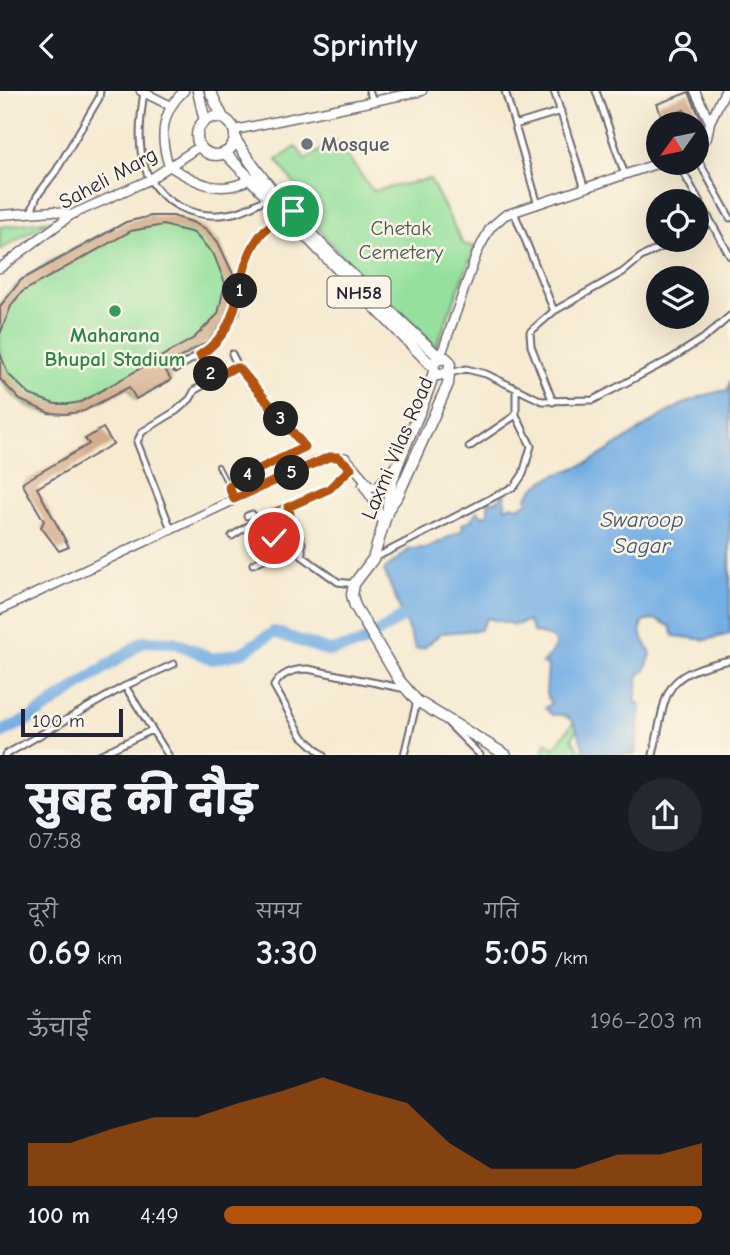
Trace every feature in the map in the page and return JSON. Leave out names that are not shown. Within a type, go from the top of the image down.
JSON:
[{"type":"highway","points":[[198,91],[205,121],[198,132],[200,146]]},
{"type":"highway","name":"NH58","points":[[210,91],[223,118],[290,213],[434,369]]},
{"type":"highway","points":[[205,121],[223,118]]},
{"type":"highway","points":[[225,153],[235,135]]},
{"type":"highway","name":"NH58","points":[[200,146],[211,154],[225,153],[269,198],[290,213],[440,358]]},
{"type":"highway","name":"Laxmi Vilas Road","points":[[355,584],[373,559],[388,509],[398,495],[448,384],[449,373],[450,362],[440,358],[434,369],[441,376],[449,373]]},
{"type":"highway","points":[[388,509],[389,490],[429,393],[434,369]]},
{"type":"highway","points":[[355,584],[352,595],[355,606],[402,684],[417,701],[444,720],[506,754]]},
{"type":"street","points":[[30,212],[37,196],[99,98],[100,91]]},
{"type":"street","points":[[184,91],[169,105],[164,150],[169,166],[198,184],[216,188],[237,185],[252,178]]},
{"type":"street","points":[[235,135],[371,95],[422,91]]},
{"type":"street","points":[[505,91],[538,205]]},
{"type":"street","points":[[554,91],[585,190]]},
{"type":"street","points":[[596,91],[625,175]]},
{"type":"street","points":[[695,91],[710,122]]},
{"type":"street","points":[[709,127],[725,91]]},
{"type":"street","points":[[169,105],[143,92],[138,136],[149,180],[169,201],[205,215],[235,213],[269,198]]},
{"type":"street","points":[[515,125],[561,111]]},
{"type":"street","name":"Saheli Marg","points":[[0,268],[71,215],[149,180],[200,146]]},
{"type":"street","points":[[554,311],[510,214],[646,168]]},
{"type":"street","points":[[685,175],[730,256]]},
{"type":"street","points":[[707,175],[730,216]]},
{"type":"street","points":[[0,215],[54,211],[71,215]]},
{"type":"street","points":[[176,369],[213,347],[236,313],[244,268],[262,232],[290,213]]},
{"type":"street","name":"Laxmi Vilas Road","points":[[440,358],[477,253],[490,228],[510,214]]},
{"type":"street","points":[[553,401],[531,346],[530,332],[554,311],[623,272],[652,252]]},
{"type":"street","points":[[449,373],[466,369],[476,371],[542,401],[593,400],[669,360],[704,338],[730,316]]},
{"type":"street","points":[[232,354],[239,368],[305,447]]},
{"type":"street","points":[[200,355],[214,379]]},
{"type":"street","points":[[171,529],[137,442],[142,432],[176,411],[191,399],[195,390],[233,368],[239,368]]},
{"type":"street","points":[[373,559],[515,486],[523,474],[531,446],[516,415],[516,389]]},
{"type":"street","points":[[469,447],[516,415]]},
{"type":"street","points":[[0,610],[317,461],[338,457],[346,459],[370,486],[377,487],[405,452]]},
{"type":"street","points":[[338,457],[351,468],[377,506],[384,529]]},
{"type":"street","points":[[232,536],[256,521],[329,489],[351,468]]},
{"type":"street","points":[[288,507],[294,529],[302,543],[302,556],[338,582],[355,584]]},
{"type":"street","points":[[247,516],[252,514],[256,521]]},
{"type":"street","points":[[253,563],[267,558],[274,538],[294,529]]},
{"type":"street","points":[[653,754],[668,687],[681,674],[730,660]]},
{"type":"street","points":[[4,754],[125,687],[174,664]]},
{"type":"street","points":[[323,754],[302,736],[274,686],[278,678],[294,669],[309,669],[402,684]]},
{"type":"street","points":[[125,687],[168,754]]},
{"type":"street","points":[[404,754],[417,701]]},
{"type":"street","points":[[444,720],[480,754]]},
{"type":"street","points":[[99,754],[152,730]]},
{"type":"lane","points":[[229,487],[238,479],[305,447]]},
{"type":"lane","points":[[218,466],[234,499]]},
{"type":"green space","name":"Chetak Cemetery","points":[[335,140],[373,191],[430,179],[463,244],[475,247],[436,347],[335,249],[291,193],[297,188],[277,160],[296,147],[306,160]]},
{"type":"green space","name":"Maharana Bhupal Stadium","points":[[151,216],[218,242],[233,286],[232,303],[227,318],[203,343],[165,367],[171,380],[136,399],[128,387],[77,410],[45,413],[29,407],[14,396],[0,379],[0,306],[9,293],[45,265],[115,229]]},
{"type":"green space","points":[[50,220],[0,250],[0,227]]},
{"type":"green space","points":[[574,722],[578,726],[572,739],[582,754],[542,755],[546,742],[554,748]]},
{"type":"water","name":"Swaroop Sagar","points":[[730,381],[730,634],[706,640],[674,636],[670,626],[655,619],[643,622],[640,632],[651,654],[645,671],[639,674],[635,702],[641,704],[635,754],[585,754],[579,733],[572,721],[567,717],[552,715],[545,708],[551,704],[546,694],[548,665],[542,664],[555,644],[551,637],[534,633],[528,621],[515,625],[487,618],[480,630],[441,633],[424,648],[416,649],[384,570],[410,549],[427,548],[463,530],[462,524],[470,521],[477,511],[483,516],[488,514],[488,502],[497,501],[505,493],[505,508],[512,505],[519,507],[528,502],[527,497],[540,483],[591,461],[692,400],[728,390]]},
{"type":"building","points":[[689,92],[698,112],[660,112],[657,104]]},
{"type":"building","points":[[151,216],[173,216],[192,222],[206,229],[218,242],[233,274],[234,290],[227,316],[216,332],[208,341],[164,367],[171,380],[136,399],[129,387],[84,411],[66,414],[49,413],[20,400],[0,379],[0,353],[8,374],[30,395],[55,404],[81,402],[194,338],[218,314],[225,283],[214,255],[194,233],[163,225],[131,231],[22,292],[12,304],[0,334],[0,306],[21,280],[126,222]]},
{"type":"building","points":[[103,428],[113,444],[37,488],[69,547],[59,551],[41,527],[44,521],[22,483],[89,444],[85,439]]},
{"type":"waterway","points":[[0,733],[31,718],[144,641],[174,642],[213,659],[243,652],[274,632],[329,651],[360,644],[402,617]]},
{"type":"place","name":"Mosque","points":[[307,144]]},
{"type":"place","name":"Maharana Bhupal Stadium","points":[[115,311]]},
{"type":"route","points":[[274,538],[294,529],[288,507],[329,489],[351,468],[338,457],[329,457],[234,499],[229,487],[238,479],[305,447],[239,368],[233,368],[214,379],[200,355],[213,347],[236,313],[244,268],[262,232],[293,211]]}]
